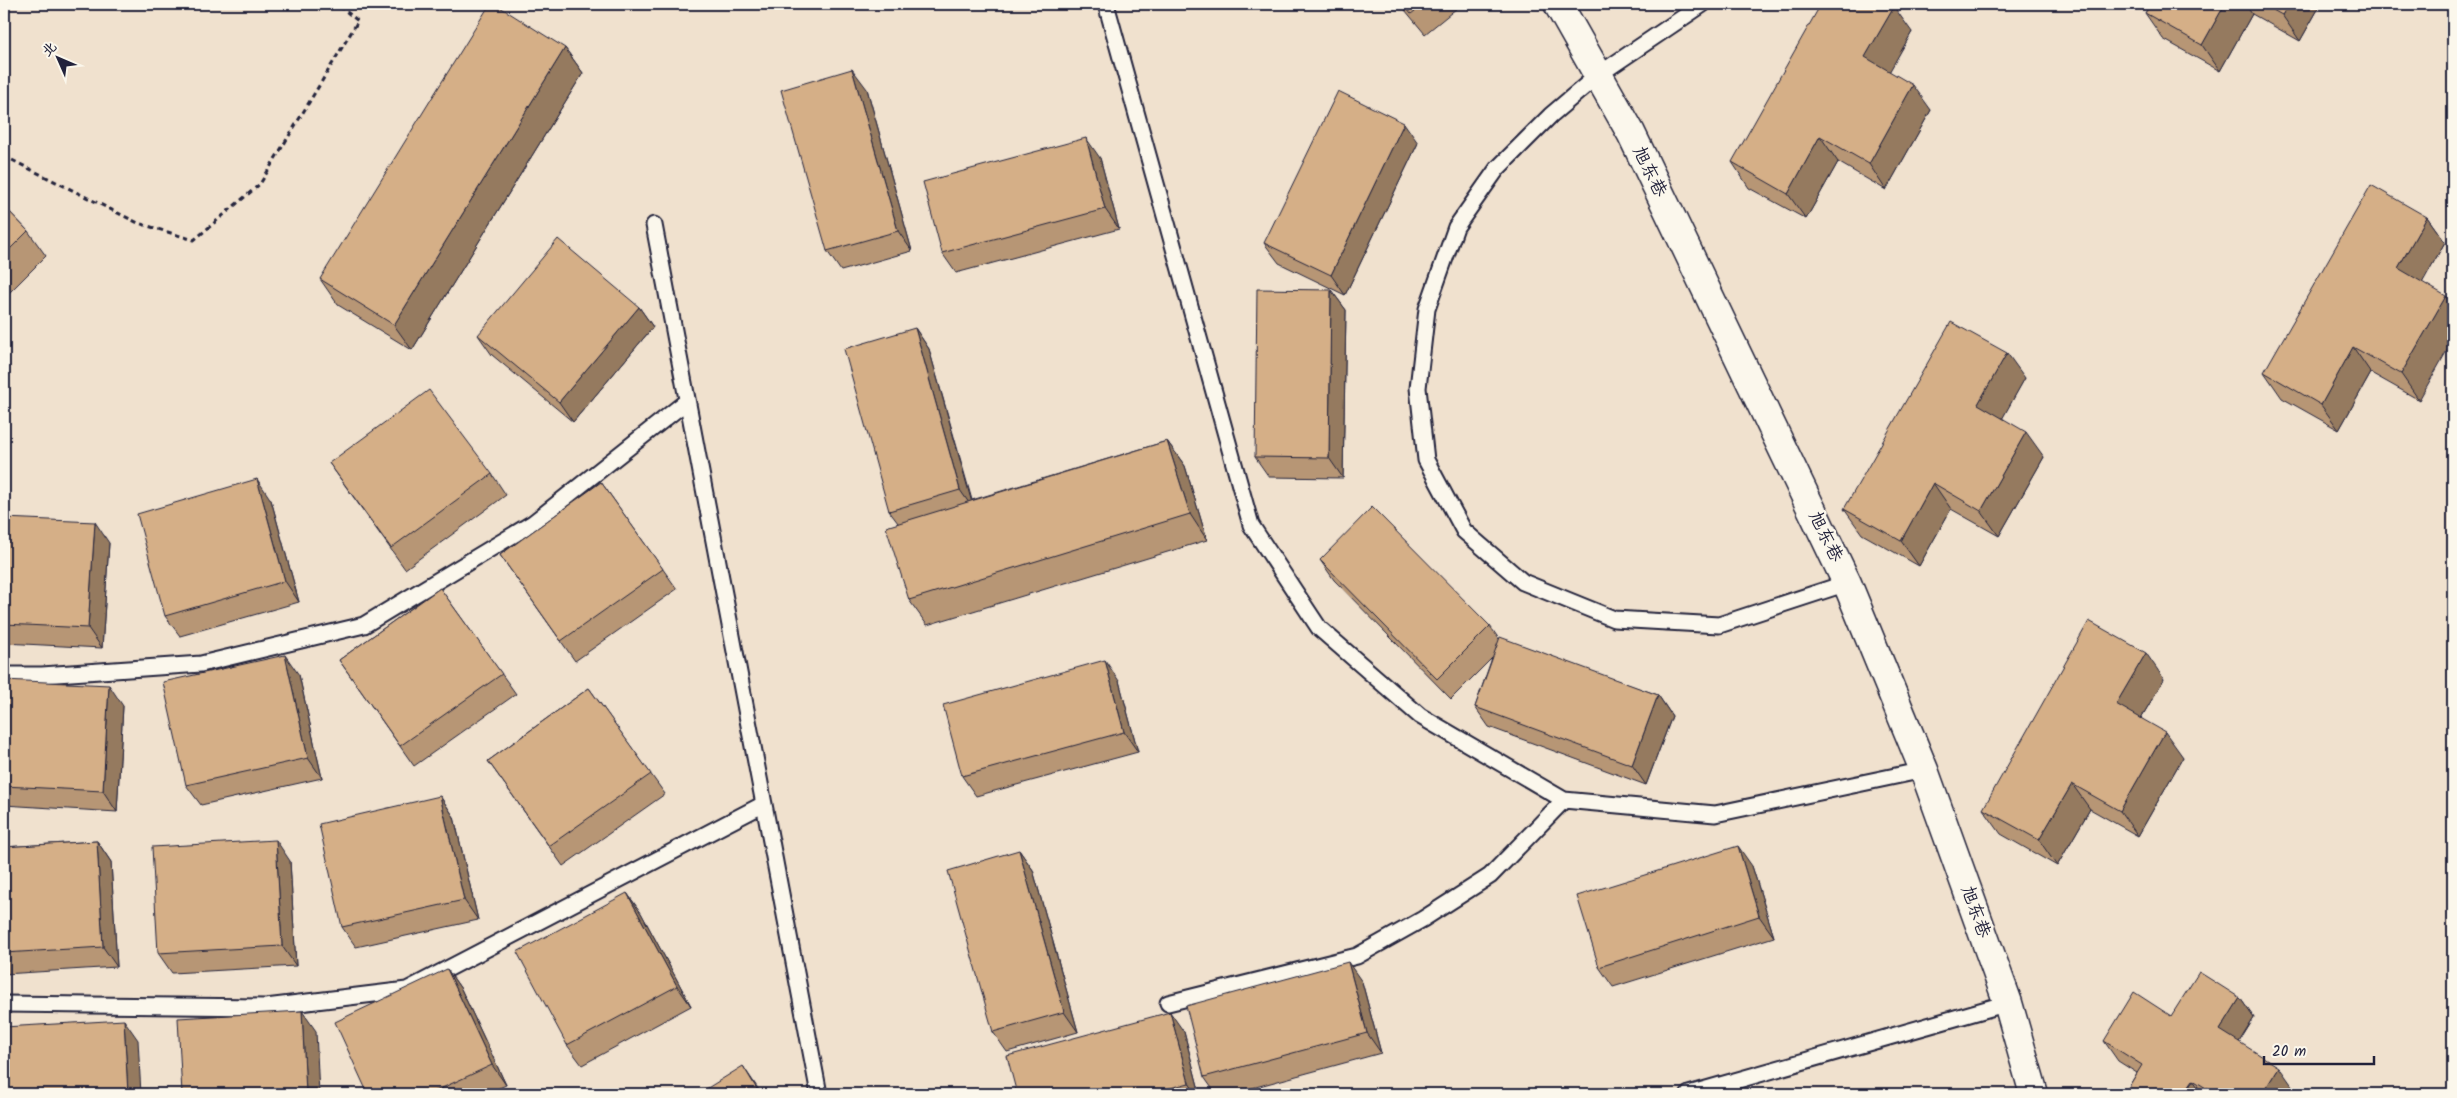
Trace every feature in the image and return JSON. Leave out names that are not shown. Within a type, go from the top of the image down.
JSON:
[{"type":"street","name":"旭东巷","points":[[1558,4],[1631,133],[1847,583],[1924,770],[2008,1003],[2034,1094]]},
{"type":"lane","points":[[1106,4],[1251,525],[1320,628],[1420,716],[1564,800],[1716,814],[1924,770]]},
{"type":"lane","points":[[1703,4],[1598,75],[1551,115],[1497,169],[1456,227],[1427,308],[1418,388],[1426,460],[1464,531],[1523,582],[1614,619],[1719,625],[1847,583]]},
{"type":"lane","points":[[654,225],[819,1094]]},
{"type":"lane","points":[[4,675],[42,675],[201,664],[364,625],[533,523],[687,401]]},
{"type":"lane","points":[[1168,1003],[1357,956],[1423,920],[1490,876],[1564,800]]},
{"type":"lane","points":[[4,1004],[266,1007],[407,990],[764,804]]},
{"type":"lane","points":[[1689,1094],[2008,1003]]},
{"type":"path","points":[[4,156],[138,223],[194,240],[260,184],[358,22],[337,4]]},
{"type":"building","points":[[490,4],[495,4],[565,48],[394,325],[320,279]]},
{"type":"building","points":[[1403,4],[1424,4],[1411,14]]},
{"type":"building","points":[[1821,4],[1889,4],[1894,7],[1865,57],[1913,85],[1869,164],[1820,136],[1788,194],[1732,162]]},
{"type":"building","points":[[2151,4],[2225,4],[2202,45],[2145,13]]},
{"type":"building","points":[[2262,4],[2289,4],[2282,15]]},
{"type":"building","points":[[852,69],[898,231],[827,251],[781,90]]},
{"type":"building","points":[[1338,91],[1404,123],[1331,275],[1264,243]]},
{"type":"building","points":[[1086,138],[1105,209],[942,253],[923,182]]},
{"type":"building","points":[[2371,185],[2427,217],[2398,268],[2446,296],[2401,374],[2353,347],[2321,405],[2264,372]]},
{"type":"building","points":[[4,206],[28,231],[4,255]]},
{"type":"building","points":[[558,239],[639,307],[559,402],[478,335]]},
{"type":"building","points":[[1257,289],[1331,290],[1329,458],[1255,457]]},
{"type":"building","points":[[1951,322],[2007,353],[1978,404],[2026,432],[1981,511],[1933,483],[1901,541],[1844,509]]},
{"type":"building","points":[[915,328],[960,490],[889,511],[844,349]]},
{"type":"building","points":[[429,390],[492,474],[391,548],[329,463]]},
{"type":"building","points":[[1167,441],[1190,514],[909,600],[886,527]]},
{"type":"building","points":[[257,479],[285,581],[165,616],[137,514]]},
{"type":"building","points":[[601,482],[663,569],[561,641],[500,555]]},
{"type":"building","points":[[1372,507],[1490,626],[1437,679],[1320,560]]},
{"type":"building","points":[[4,518],[95,522],[88,628],[4,624]]},
{"type":"building","points":[[440,588],[502,674],[400,746],[339,660]]},
{"type":"building","points":[[2089,621],[2146,653],[2116,704],[2165,732],[2120,811],[2072,784],[2039,840],[1983,809]]},
{"type":"building","points":[[1500,637],[1658,695],[1632,765],[1475,707]]},
{"type":"building","points":[[285,655],[308,758],[186,785],[163,682]]},
{"type":"building","points":[[1105,660],[1124,732],[962,776],[943,705]]},
{"type":"building","points":[[4,680],[109,685],[103,791],[4,786]]},
{"type":"building","points":[[589,688],[651,774],[549,846],[488,761]]},
{"type":"building","points":[[440,796],[464,900],[342,927],[319,824]]},
{"type":"building","points":[[276,840],[282,946],[158,953],[152,847]]},
{"type":"building","points":[[97,841],[103,947],[4,953],[4,847]]},
{"type":"building","points":[[1738,846],[1759,916],[1599,967],[1577,896]]},
{"type":"building","points":[[1019,850],[1064,1012],[993,1032],[948,871]]},
{"type":"building","points":[[627,893],[677,986],[567,1045],[517,952]]},
{"type":"building","points":[[1348,962],[1367,1033],[1204,1077],[1186,1006]]},
{"type":"building","points":[[447,969],[492,1065],[429,1094],[368,1094],[335,1022]]},
{"type":"building","points":[[2199,972],[2240,998],[2220,1030],[2279,1067],[2262,1094],[2216,1094],[2193,1080],[2183,1094],[2137,1094],[2128,1088],[2142,1065],[2104,1041],[2134,992],[2171,1016]]},
{"type":"building","points":[[302,1011],[306,1094],[182,1094],[178,1018]]},
{"type":"building","points":[[1170,1012],[1189,1083],[1148,1094],[1017,1094],[1007,1056]]},
{"type":"building","points":[[124,1020],[128,1094],[4,1094],[4,1027]]},
{"type":"building","points":[[743,1066],[760,1094],[698,1094]]}]
